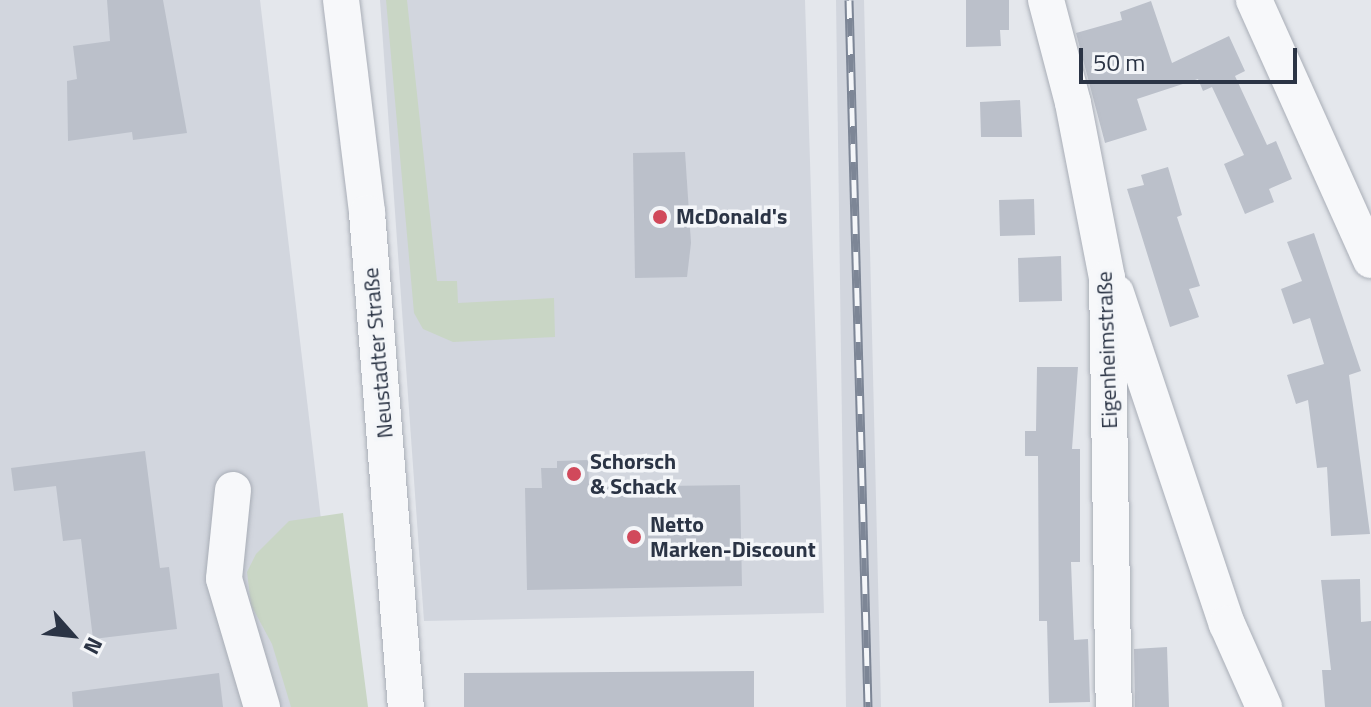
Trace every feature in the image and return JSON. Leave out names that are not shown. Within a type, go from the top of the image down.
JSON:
[{"type":"street","name":"Neustadter Straße","points":[[341,0],[367,213],[406,707]]},
{"type":"street","name":"Eigenheimstraße","points":[[1046,0],[1073,103],[1107,278],[1114,707]]},
{"type":"street","points":[[1254,0],[1371,260]]},
{"type":"street","points":[[1107,278],[1124,309],[1227,624],[1264,707]]},
{"type":"street","points":[[233,490],[224,579],[262,707]]},
{"type":"shaded area","points":[[0,0],[260,0],[343,707],[0,707]]},
{"type":"shaded area","points":[[380,0],[805,0],[824,613],[424,621]]},
{"type":"shaded area","points":[[836,0],[864,0],[881,707],[846,707]]},
{"type":"green space","points":[[386,0],[407,0],[437,281],[457,281],[458,303],[554,298],[555,337],[453,342],[423,329],[414,313]]},
{"type":"green space","points":[[343,513],[368,707],[291,707],[272,644],[251,605],[247,572],[256,554],[289,521]]},
{"type":"building","points":[[107,0],[163,0],[187,133],[133,140],[132,132],[68,141],[67,81],[77,79],[73,46],[110,41]]},
{"type":"building","points":[[966,0],[1009,0],[1009,30],[1000,30],[1001,46],[966,47]]},
{"type":"building","points":[[1151,1],[1172,63],[1229,36],[1245,71],[1235,76],[1267,145],[1276,141],[1292,179],[1269,189],[1274,202],[1245,214],[1224,164],[1244,155],[1212,87],[1203,91],[1198,79],[1137,99],[1147,130],[1105,143],[1076,33],[1122,20],[1120,12]]},
{"type":"building","points":[[1020,100],[1022,137],[981,137],[980,102]]},
{"type":"building","name":"McDonald's","points":[[685,152],[691,243],[687,277],[635,278],[633,153]]},
{"type":"building","points":[[1168,167],[1182,215],[1177,217],[1200,286],[1189,289],[1199,317],[1170,327],[1127,189],[1144,185],[1141,175]]},
{"type":"building","points":[[1034,199],[1035,235],[1000,236],[999,200]]},
{"type":"building","points":[[1314,233],[1361,371],[1349,375],[1370,534],[1331,536],[1327,467],[1317,468],[1308,400],[1296,404],[1287,375],[1324,364],[1310,318],[1293,324],[1281,289],[1302,281],[1287,242]]},
{"type":"building","points":[[1061,256],[1062,301],[1019,302],[1018,258]]},
{"type":"building","points":[[1037,367],[1078,367],[1072,449],[1080,449],[1080,562],[1071,562],[1074,640],[1088,639],[1090,702],[1049,703],[1047,621],[1039,621],[1038,456],[1025,456],[1025,431],[1036,431]]},
{"type":"building","points":[[145,451],[160,568],[169,567],[177,629],[93,639],[81,539],[63,541],[56,486],[14,491],[11,468]]},
{"type":"building","name":"Netto Marken-Discount","points":[[588,460],[589,487],[740,485],[742,586],[527,590],[525,488],[542,488],[541,468],[557,468],[557,461]]},
{"type":"building","points":[[1360,579],[1361,622],[1371,621],[1371,707],[1325,707],[1322,670],[1331,670],[1321,580]]},
{"type":"building","points":[[1167,647],[1169,707],[1135,707],[1134,649]]},
{"type":"building","points":[[754,671],[754,707],[464,707],[464,673]]},
{"type":"building","points":[[219,673],[223,707],[73,707],[72,692]]},
{"type":"railway","points":[[849,0],[868,707]]},
{"type":"place","name":"McDonald's","points":[[660,217]]},
{"type":"place","name":"Schorsch & Schack","points":[[574,474]]},
{"type":"place","name":"Netto Marken-Discount","points":[[634,537]]}]
